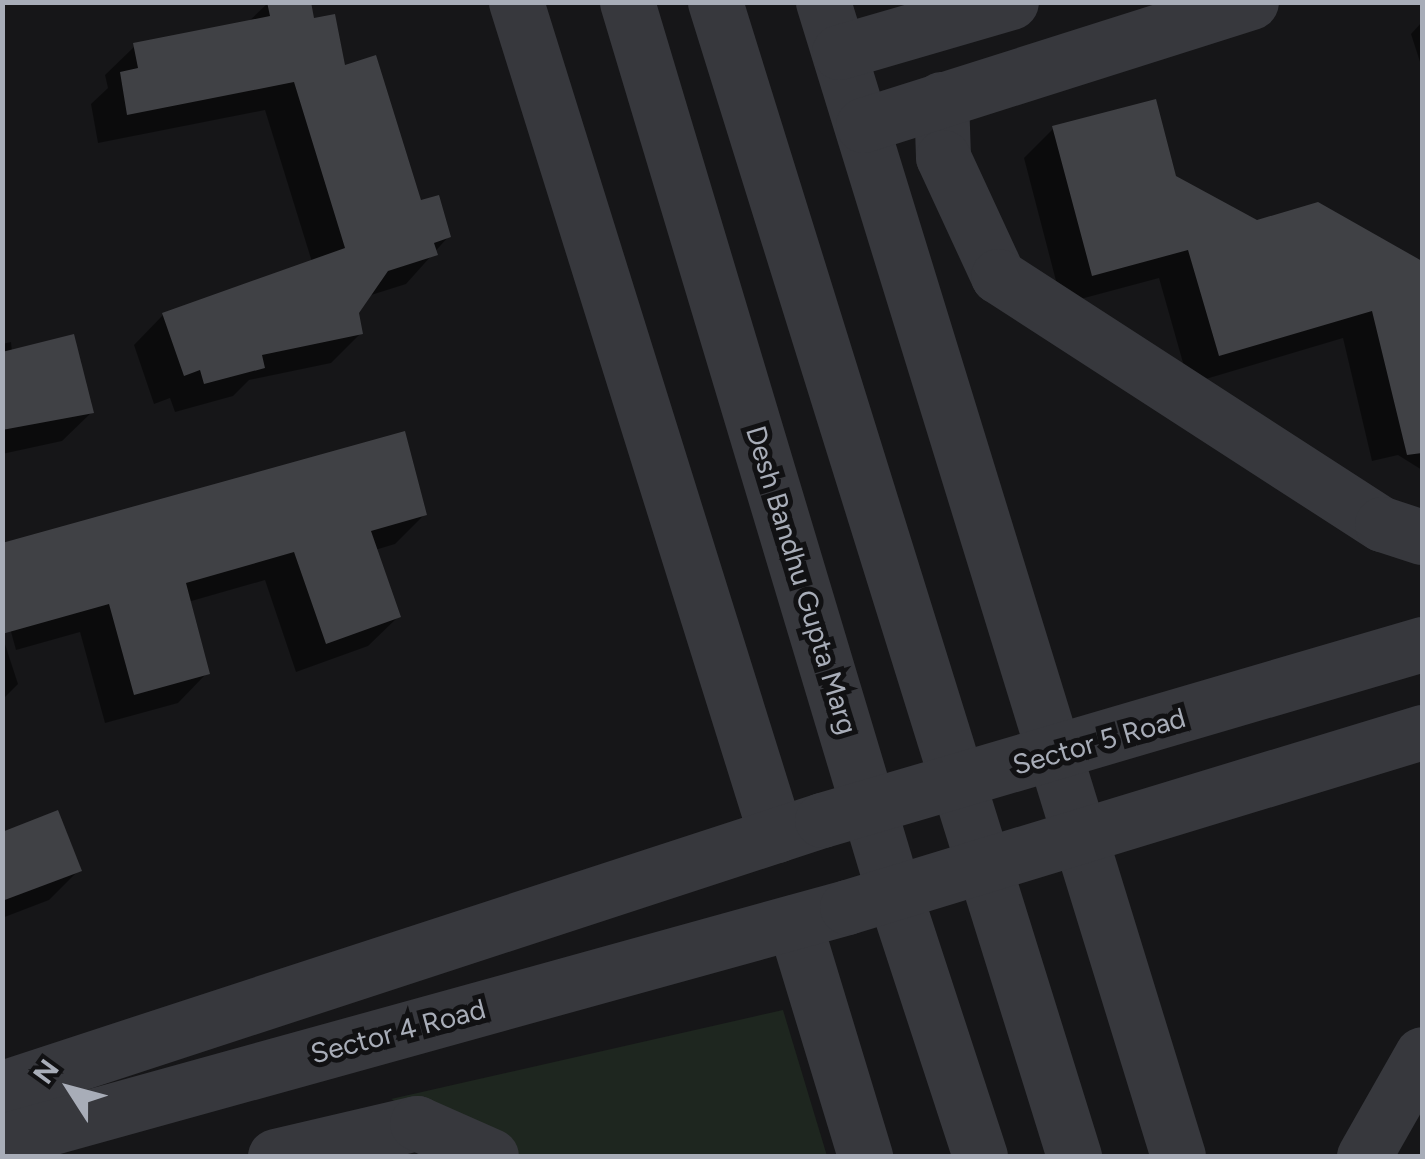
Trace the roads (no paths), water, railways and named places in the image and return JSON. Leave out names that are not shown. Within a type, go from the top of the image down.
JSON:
[{"type":"street","points":[[2,1088],[776,835],[516,2]]},
{"type":"street","name":"Desh Bandhu Gupta Marg","points":[[627,2],[894,893],[980,1156]]},
{"type":"street","points":[[715,2],[957,780],[978,862],[1074,1156]]},
{"type":"street","points":[[1010,2],[831,27],[1178,1156]]},
{"type":"street","points":[[863,124],[1251,2]]},
{"type":"street","points":[[942,99],[944,157],[998,276],[1382,524],[1422,537]]},
{"type":"street","name":"Sector 5 Road","points":[[776,835],[957,780],[1054,756],[1422,644]]},
{"type":"street","points":[[865,1156],[794,922],[894,893],[978,862],[1081,835],[1422,732]]},
{"type":"street","name":"Sector 4 Road","points":[[2,1141],[794,922]]},
{"type":"street","points":[[1364,1156],[1422,1054]]},
{"type":"street","points":[[276,1156],[418,1123],[491,1156]]}]
